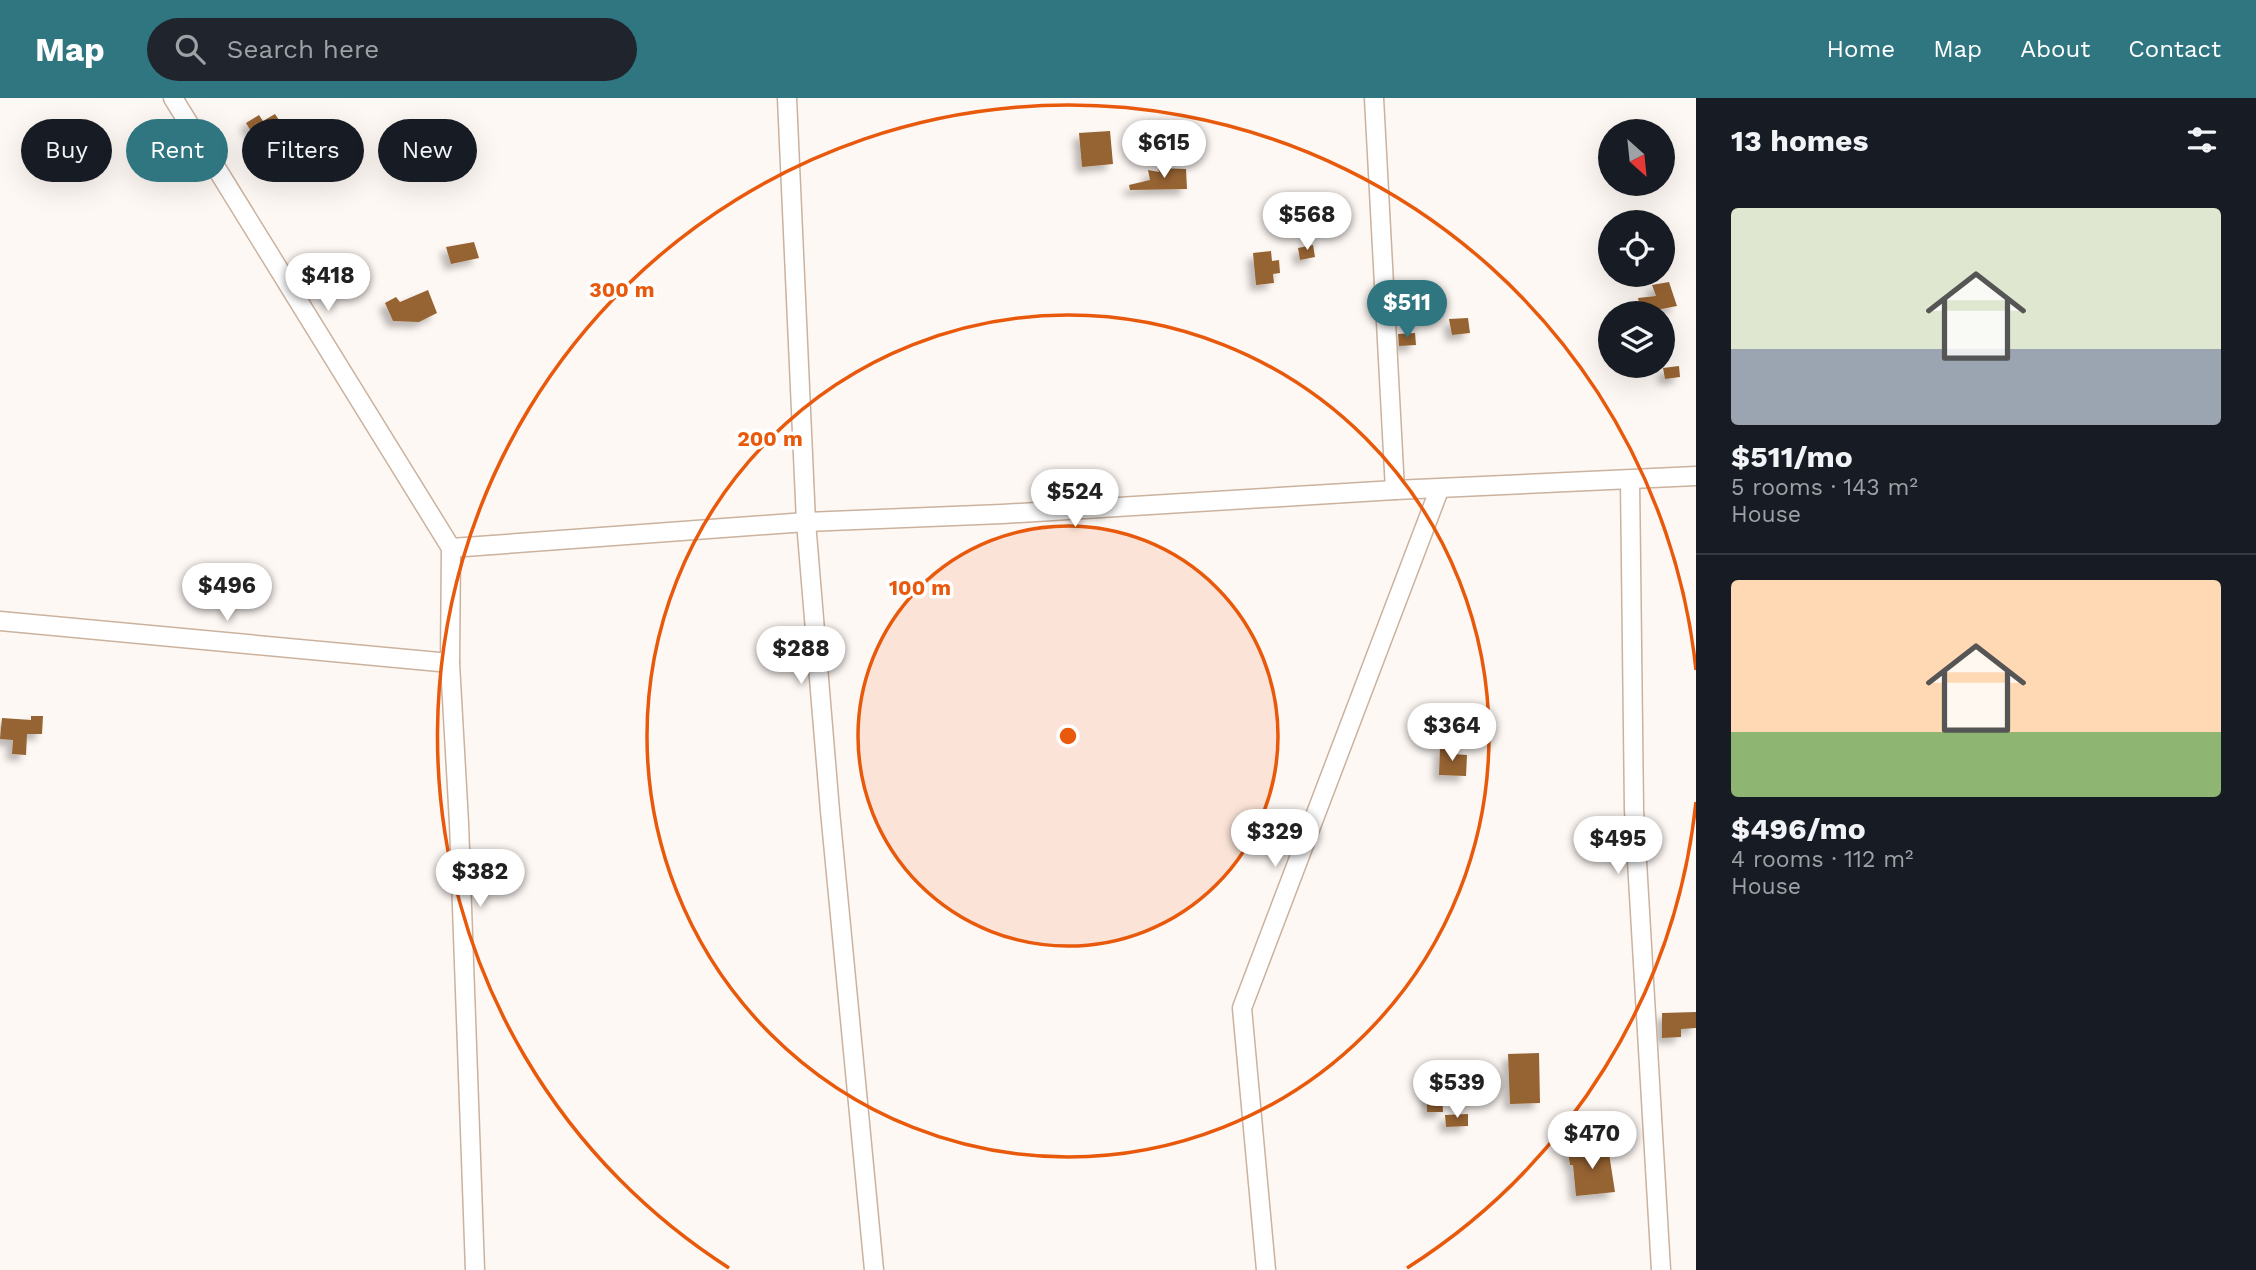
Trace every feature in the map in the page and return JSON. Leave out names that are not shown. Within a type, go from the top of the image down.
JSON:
[{"type":"street","points":[[173,98],[451,548],[450,663],[459,823],[475,1270]]},
{"type":"street","points":[[787,98],[806,522],[830,811],[874,1270]]},
{"type":"street","points":[[1374,98],[1395,490]]},
{"type":"street","points":[[451,548],[806,522],[1015,514],[1395,490],[1696,476]]},
{"type":"street","points":[[1630,480],[1634,810],[1661,1270]]},
{"type":"street","points":[[1266,1270],[1242,1008],[1439,490]]},
{"type":"street","points":[[0,621],[450,663]]},
{"type":"building","points":[[1110,131],[1113,164],[1082,167],[1079,133]]},
{"type":"building","points":[[1158,168],[1186,169],[1187,189],[1130,190],[1129,185],[1150,180],[1148,170],[1159,172]]},
{"type":"building","points":[[474,242],[479,258],[451,264],[446,247]]},
{"type":"building","points":[[1313,245],[1315,257],[1300,260],[1298,248]]},
{"type":"building","points":[[1271,251],[1272,261],[1279,260],[1280,273],[1273,274],[1274,283],[1256,285],[1253,253]]},
{"type":"building","points":[[1653,287],[1671,287],[1677,306],[1675,301],[1639,301],[1638,298],[1656,296]]},
{"type":"building","points":[[428,290],[437,313],[419,322],[393,321],[385,303],[396,297],[400,302]]},
{"type":"building","points":[[1468,318],[1470,333],[1452,335],[1449,319]]},
{"type":"building","points":[[1415,333],[1416,345],[1399,346],[1398,334]]},
{"type":"building","points":[[1675,366],[1679,366],[1680,377],[1675,378]]},
{"type":"building","points":[[31,716],[43,716],[42,734],[27,734],[26,755],[12,754],[13,740],[0,739],[2,718],[31,720]]},
{"type":"building","points":[[1440,747],[1453,748],[1453,754],[1467,755],[1466,776],[1439,775]]},
{"type":"building","points":[[1696,1012],[1696,1028],[1681,1029],[1681,1037],[1662,1038],[1662,1013]]},
{"type":"building","points":[[1539,1053],[1540,1103],[1510,1104],[1508,1054]]},
{"type":"building","points":[[1427,1093],[1442,1093],[1443,1112],[1427,1112]]},
{"type":"building","points":[[1468,1114],[1468,1126],[1446,1127],[1445,1115]]},
{"type":"building","points":[[1608,1147],[1615,1192],[1576,1196],[1573,1165],[1570,1165],[1568,1151]]}]
